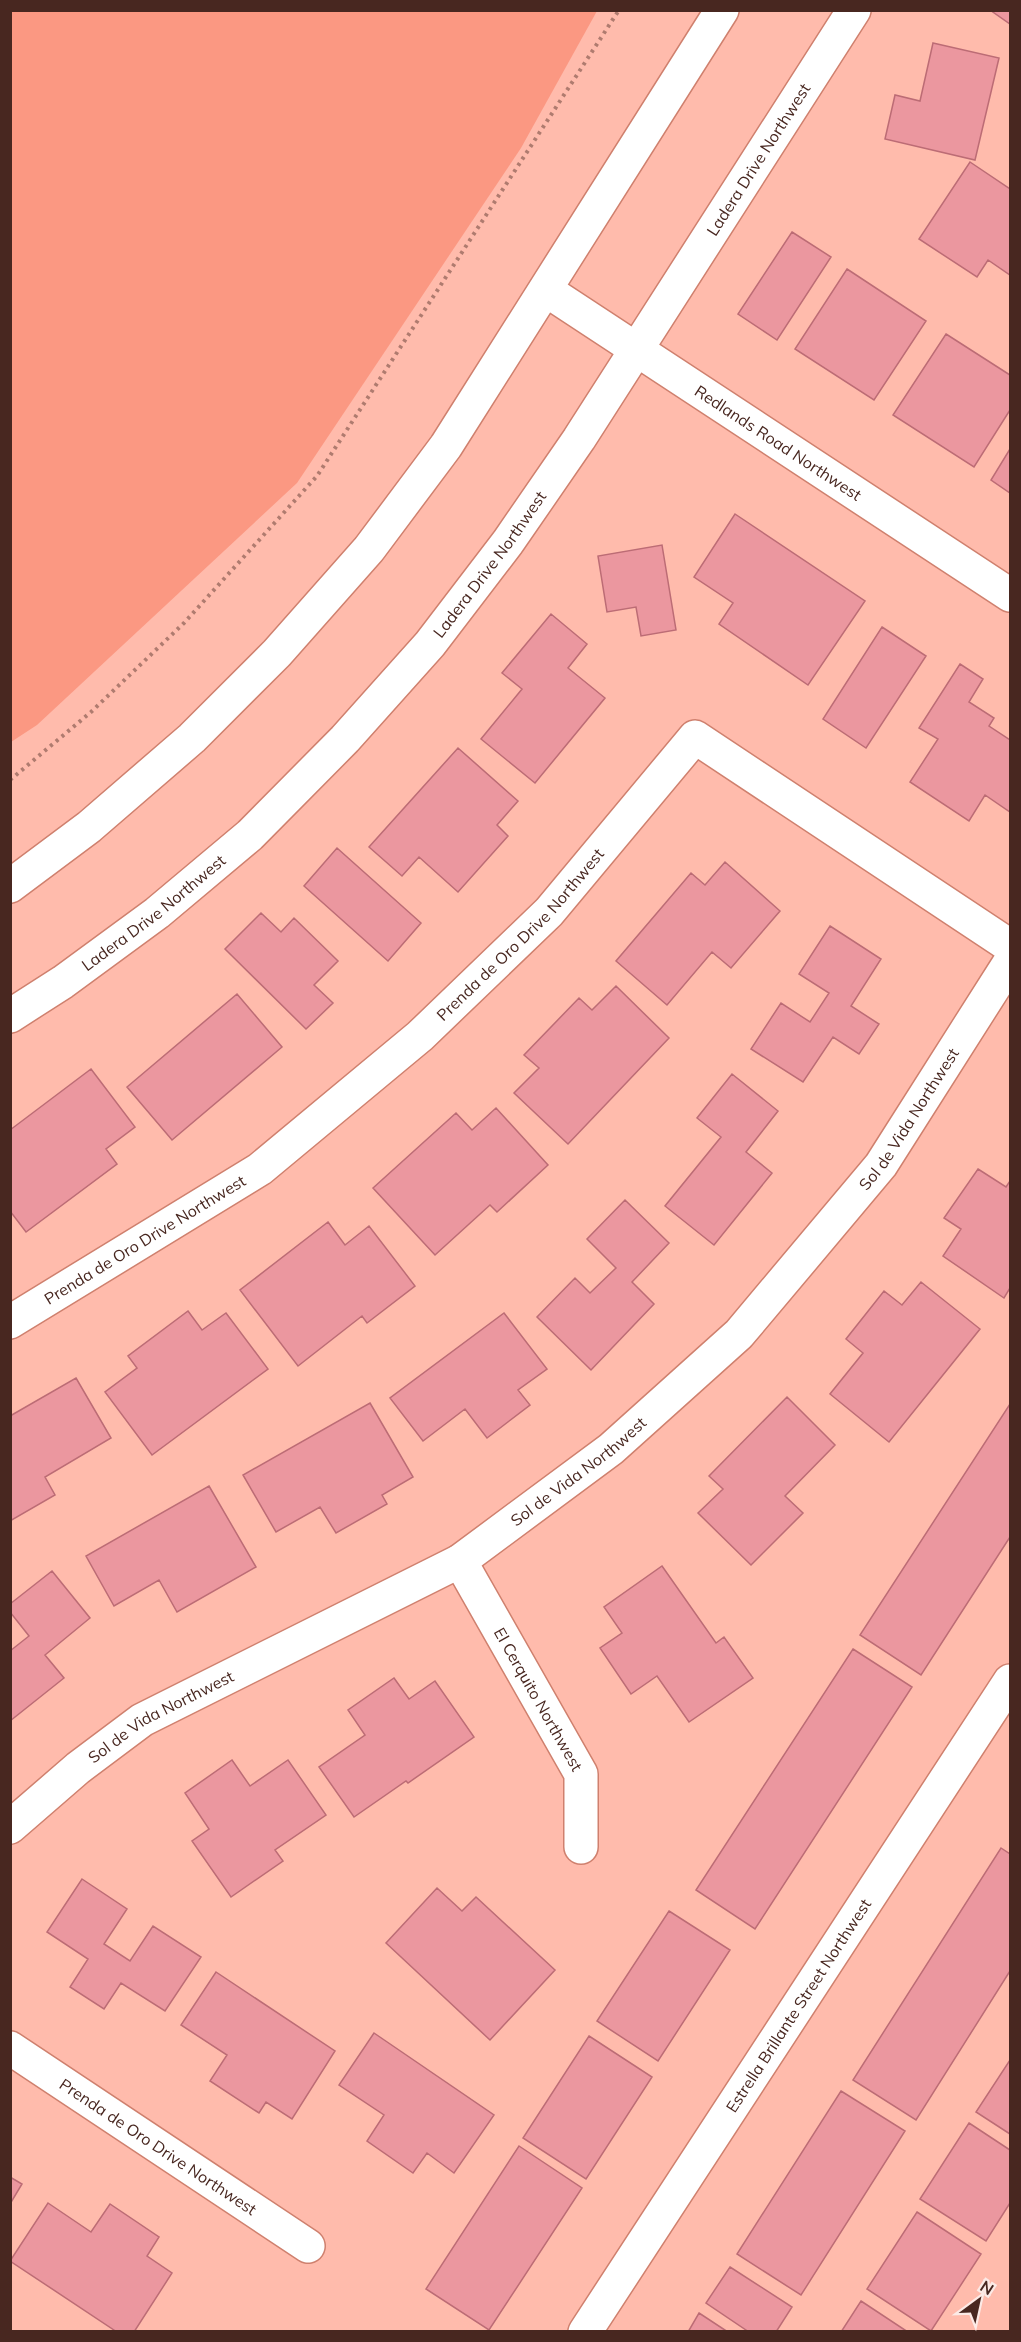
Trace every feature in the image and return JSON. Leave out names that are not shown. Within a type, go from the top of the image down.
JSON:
[{"type":"street","points":[[10,886],[89,827],[183,745],[277,653],[369,549],[446,446],[722,10]]},
{"type":"street","name":"Ladera Drive Northwest","points":[[10,1016],[63,982],[157,913],[250,835],[345,739],[430,644],[508,542],[638,350],[854,10]]},
{"type":"street","name":"Redlands Road Northwest","points":[[546,290],[1011,596]]},
{"type":"street","name":"Prenda de Oro Drive Northwest","points":[[10,1322],[260,1168],[420,1036],[549,912],[695,737],[1011,946]]},
{"type":"street","name":"Sol de Vida Northwest","points":[[10,1827],[78,1768],[142,1720],[460,1561],[611,1449],[739,1334],[881,1165],[1011,962]]},
{"type":"street","name":"El Cerquito Northwest","points":[[460,1561],[581,1774],[580,1847]]},
{"type":"street","name":"Estrella Brillante Street Northwest","points":[[585,2331],[1011,1681]]},
{"type":"street","name":"Prenda de Oro Drive Northwest","points":[[10,2048],[308,2246]]},
{"type":"path","points":[[10,780],[91,712],[184,622],[317,476],[619,10]]},
{"type":"shaded area","points":[[11,10],[597,11],[521,148],[297,483],[37,725],[11,742]]},
{"type":"building","points":[[990,10],[1010,10],[1010,24]]},
{"type":"building","points":[[933,43],[999,58],[975,160],[885,139],[895,95],[920,101]]},
{"type":"building","points":[[970,162],[1010,189],[1010,275],[988,260],[977,277],[919,239]]},
{"type":"building","points":[[792,232],[831,257],[777,340],[738,314]]},
{"type":"building","points":[[847,269],[926,321],[874,400],[795,349]]},
{"type":"building","points":[[946,334],[1010,375],[1010,410],[974,467],[893,415]]},
{"type":"building","points":[[1010,449],[1010,493],[991,480]]},
{"type":"building","points":[[735,514],[865,601],[808,685],[719,624],[733,603],[694,577]]},
{"type":"building","points":[[662,545],[676,630],[641,636],[636,607],[607,612],[598,556]]},
{"type":"building","points":[[551,614],[587,644],[568,668],[605,698],[535,783],[481,739],[522,689],[502,673]]},
{"type":"building","points":[[882,627],[926,656],[866,748],[823,719]]},
{"type":"building","points":[[960,664],[983,679],[969,702],[994,718],[989,726],[1010,740],[1010,812],[985,795],[969,821],[910,782],[938,739],[919,728]]},
{"type":"building","points":[[458,748],[518,801],[497,825],[508,836],[458,892],[419,857],[402,876],[369,847]]},
{"type":"building","points":[[337,848],[421,923],[388,961],[304,886]]},
{"type":"building","points":[[725,862],[780,911],[731,968],[712,952],[667,1005],[616,961],[691,873],[705,885]]},
{"type":"building","points":[[261,913],[281,932],[294,918],[338,961],[314,985],[333,1003],[306,1029],[225,949]]},
{"type":"building","points":[[830,926],[881,959],[851,1006],[879,1024],[859,1054],[833,1037],[803,1082],[751,1049],[781,1003],[810,1022],[829,993],[799,974]]},
{"type":"building","points":[[616,986],[669,1038],[568,1144],[514,1093],[539,1068],[524,1055],[579,998],[592,1010]]},
{"type":"building","points":[[237,994],[282,1047],[172,1140],[127,1087]]},
{"type":"building","points":[[91,1069],[135,1127],[106,1149],[117,1164],[26,1232],[10,1211],[10,1130]]},
{"type":"building","points":[[732,1074],[778,1111],[746,1152],[772,1173],[714,1245],[665,1206],[721,1137],[697,1118]]},
{"type":"building","points":[[496,1108],[548,1165],[497,1212],[490,1205],[435,1255],[373,1188],[456,1113],[472,1130]]},
{"type":"building","points":[[978,1169],[1006,1187],[1010,1181],[1010,1288],[1004,1298],[943,1256],[961,1229],[944,1218]]},
{"type":"building","points":[[625,1200],[669,1243],[632,1282],[654,1304],[591,1370],[537,1317],[575,1278],[590,1293],[616,1268],[587,1239]]},
{"type":"building","points":[[328,1222],[345,1245],[369,1226],[415,1286],[367,1323],[362,1316],[298,1366],[240,1290]]},
{"type":"building","points":[[921,1282],[980,1329],[889,1442],[830,1394],[863,1353],[846,1339],[884,1291],[902,1305]]},
{"type":"building","points":[[188,1311],[202,1330],[226,1313],[268,1369],[152,1455],[105,1392],[137,1368],[128,1356]]},
{"type":"building","points":[[504,1313],[547,1369],[518,1390],[530,1405],[487,1438],[465,1409],[423,1441],[390,1398]]},
{"type":"building","points":[[76,1378],[111,1438],[45,1477],[55,1495],[10,1521],[10,1416]]},
{"type":"building","points":[[787,1397],[835,1445],[785,1496],[803,1513],[751,1565],[698,1513],[723,1489],[709,1476]]},
{"type":"building","points":[[370,1403],[413,1477],[382,1495],[387,1504],[336,1533],[320,1507],[276,1532],[243,1475]]},
{"type":"building","points":[[1010,1404],[1010,1537],[921,1675],[860,1635]]},
{"type":"building","points":[[209,1486],[256,1567],[177,1612],[159,1580],[114,1606],[86,1556]]},
{"type":"building","points":[[662,1566],[716,1643],[724,1637],[753,1678],[689,1722],[657,1676],[631,1694],[600,1648],[622,1633],[604,1607]]},
{"type":"building","points":[[52,1571],[90,1618],[45,1655],[64,1678],[10,1721],[10,1651],[29,1636],[10,1612],[10,1604]]},
{"type":"building","points":[[853,1649],[912,1687],[755,1929],[696,1890]]},
{"type":"building","points":[[394,1678],[409,1699],[435,1681],[474,1737],[354,1817],[319,1767],[365,1735],[348,1710]]},
{"type":"building","points":[[232,1760],[250,1786],[288,1760],[326,1815],[275,1850],[283,1861],[231,1897],[192,1841],[209,1829],[185,1793]]},
{"type":"building","points":[[1001,1848],[1010,1854],[1010,1971],[916,2120],[853,2080]]},
{"type":"building","points":[[82,1879],[127,1909],[104,1944],[130,1961],[153,1926],[201,1957],[165,2011],[121,1983],[104,2009],[70,1987],[88,1959],[47,1932]]},
{"type":"building","points":[[437,1888],[462,1911],[476,1897],[555,1970],[490,2040],[386,1943]]},
{"type":"building","points":[[669,1911],[730,1950],[658,2061],[597,2021]]},
{"type":"building","points":[[216,1972],[335,2051],[292,2119],[266,2102],[259,2113],[210,2081],[227,2055],[181,2025]]},
{"type":"building","points":[[374,2033],[494,2115],[454,2173],[427,2153],[413,2173],[367,2141],[384,2115],[339,2085]]},
{"type":"building","points":[[589,2036],[652,2077],[586,2179],[523,2138]]},
{"type":"building","points":[[1010,2060],[1010,2134],[976,2112]]},
{"type":"building","points":[[841,2091],[905,2131],[801,2295],[737,2254]]},
{"type":"building","points":[[969,2123],[1010,2150],[1010,2203],[986,2241],[920,2199]]},
{"type":"building","points":[[519,2146],[582,2188],[489,2330],[426,2289]]},
{"type":"building","points":[[10,2177],[22,2184],[10,2204]]},
{"type":"building","points":[[48,2203],[91,2232],[110,2204],[159,2237],[147,2256],[172,2273],[134,2332],[117,2332],[10,2261]]},
{"type":"building","points":[[917,2212],[981,2254],[931,2331],[867,2289]]},
{"type":"building","points":[[730,2267],[792,2307],[776,2332],[749,2332],[706,2303]]},
{"type":"building","points":[[861,2301],[908,2332],[841,2332]]},
{"type":"building","points":[[699,2313],[728,2332],[688,2332]]}]
